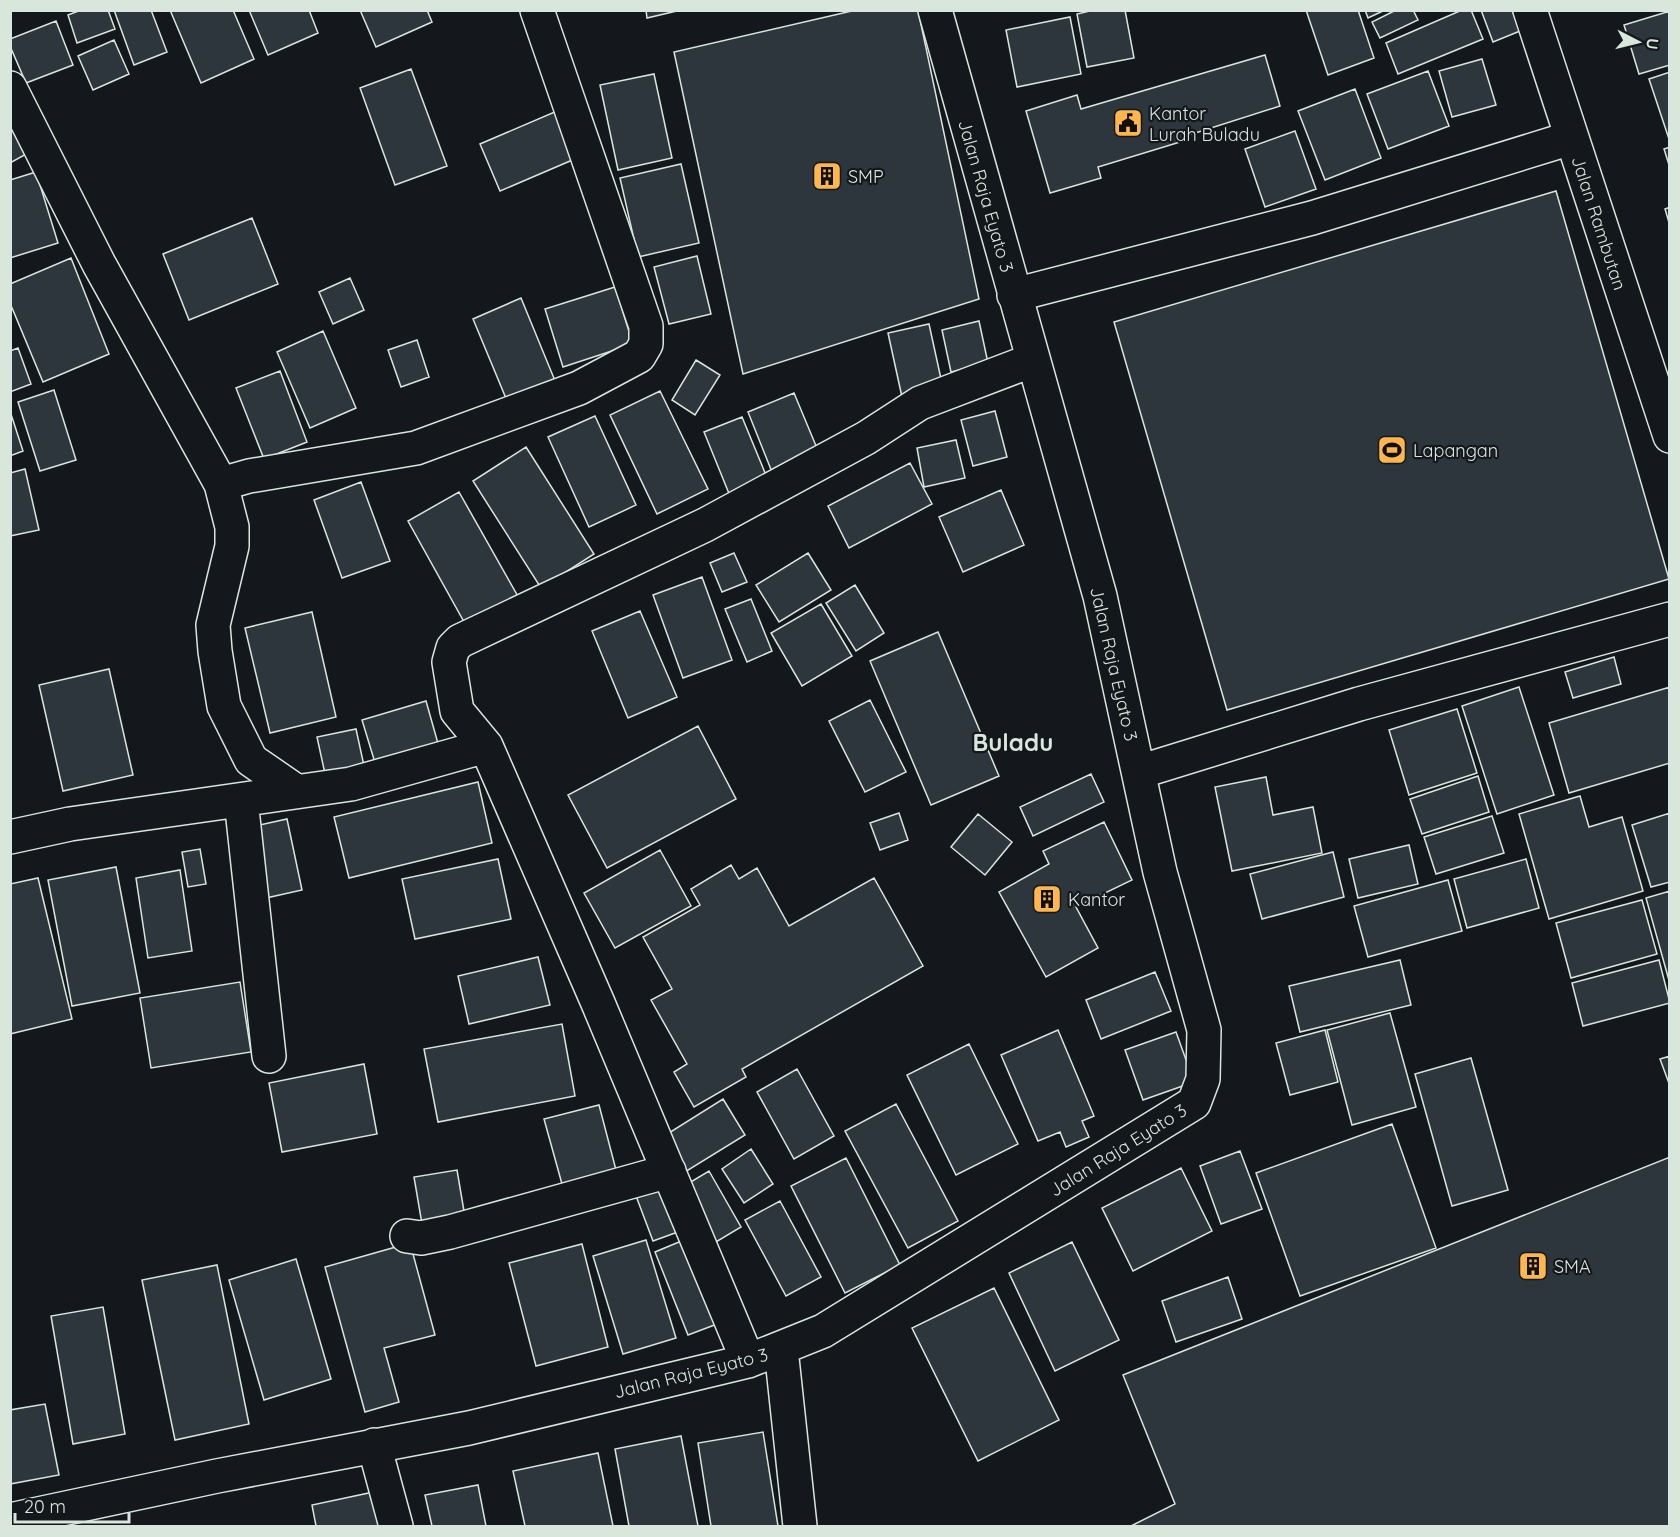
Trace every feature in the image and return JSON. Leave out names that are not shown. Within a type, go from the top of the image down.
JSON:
[{"type":"street","points":[[221,484],[249,476],[416,448],[579,388],[643,352],[646,344],[646,326],[537,10]]},
{"type":"street","name":"Jalan Raja Eyato 3","points":[[10,1520],[68,1517],[374,1445],[469,1428],[748,1360],[781,1349],[823,1331],[1194,1102],[1203,1079],[1204,1030],[1161,872],[1100,596],[935,10]]},
{"type":"street","name":"Jalan Rambutan","points":[[1530,10],[1670,436]]},
{"type":"street","points":[[10,88],[99,264],[221,484],[232,527],[232,546],[213,625],[224,706],[251,760],[296,791]]},
{"type":"street","points":[[1014,295],[1312,218],[1571,138]]},
{"type":"street","points":[[748,1360],[486,746],[457,711],[449,662],[453,648],[460,641],[705,525],[866,438],[920,403],[1033,360]]},
{"type":"street","points":[[1139,772],[1359,704],[1670,619]]},
{"type":"street","points":[[10,837],[70,824],[351,784],[486,746]]},
{"type":"street","points":[[241,800],[269,1056]]},
{"type":"street","points":[[407,1236],[421,1238],[450,1232],[669,1171]]},
{"type":"street","points":[[781,1349],[800,1527]]},
{"type":"street","points":[[374,1445],[396,1527]]},
{"type":"building","points":[[81,10],[108,10],[115,29],[77,43],[68,15]]},
{"type":"building","points":[[114,10],[151,10],[167,52],[134,65]]},
{"type":"building","points":[[170,10],[233,10],[254,59],[201,83]]},
{"type":"building","points":[[249,10],[309,10],[318,33],[268,55]]},
{"type":"building","points":[[360,10],[427,10],[432,22],[376,47]]},
{"type":"building","points":[[646,10],[681,10],[647,18]]},
{"type":"building","name":"SMP","points":[[856,10],[918,10],[979,299],[743,374],[674,52]]},
{"type":"building","points":[[1094,10],[1125,10],[1134,58],[1087,67],[1077,14]]},
{"type":"building","points":[[1306,10],[1358,10],[1374,58],[1328,75]]},
{"type":"building","points":[[1365,10],[1385,10],[1368,18]]},
{"type":"building","points":[[1396,10],[1413,10],[1418,20],[1380,38],[1372,22]]},
{"type":"building","points":[[1462,10],[1471,10],[1483,39],[1398,74],[1386,43]]},
{"type":"building","points":[[1481,10],[1512,10],[1520,31],[1493,42]]},
{"type":"building","points":[[1670,11],[1670,65],[1639,74],[1624,25]]},
{"type":"building","points":[[1070,17],[1081,74],[1017,87],[1006,30]]},
{"type":"building","points":[[56,21],[73,65],[26,83],[10,46],[10,39]]},
{"type":"building","points":[[114,40],[129,74],[93,90],[78,56]]},
{"type":"building","name":"Kantor Lurah Buladu","points":[[1265,55],[1280,106],[1189,135],[1190,139],[1098,167],[1101,178],[1050,193],[1026,111],[1077,95],[1081,109]]},
{"type":"building","points":[[1482,59],[1496,105],[1452,117],[1439,71]]},
{"type":"building","points":[[411,69],[447,166],[395,185],[360,88]]},
{"type":"building","points":[[1428,71],[1449,126],[1388,149],[1367,94]]},
{"type":"building","points":[[1670,72],[1670,142],[1649,79]]},
{"type":"building","points":[[654,74],[672,158],[618,170],[600,85]]},
{"type":"building","points":[[1355,89],[1381,158],[1325,180],[1298,111]]},
{"type":"building","points":[[557,111],[577,158],[500,191],[480,144]]},
{"type":"building","points":[[10,116],[30,152],[10,163]]},
{"type":"building","points":[[1295,131],[1316,189],[1265,207],[1245,149]]},
{"type":"building","points":[[1670,147],[1670,168],[1664,149]]},
{"type":"building","points":[[681,164],[699,243],[638,257],[620,178]]},
{"type":"building","points":[[36,172],[58,243],[10,258],[10,180]]},
{"type":"building","name":"Lapangan","points":[[1556,191],[1669,579],[1227,710],[1114,322]]},
{"type":"building","points":[[1670,207],[1670,226],[1665,209]]},
{"type":"building","points":[[252,218],[278,284],[189,320],[163,254]]},
{"type":"building","points":[[697,256],[711,314],[669,324],[654,267]]},
{"type":"building","points":[[71,258],[109,354],[43,382],[10,303],[10,284]]},
{"type":"building","points":[[350,278],[364,310],[333,324],[319,292]]},
{"type":"building","points":[[615,287],[633,344],[563,367],[545,309]]},
{"type":"building","points":[[521,298],[558,388],[510,408],[473,319]]},
{"type":"building","points":[[979,321],[988,363],[951,372],[942,330]]},
{"type":"building","points":[[929,324],[943,388],[902,397],[888,333]]},
{"type":"building","points":[[323,331],[356,408],[310,428],[277,352]]},
{"type":"building","points":[[417,340],[429,377],[401,387],[388,350]]},
{"type":"building","points":[[18,348],[31,384],[10,392],[10,351]]},
{"type":"building","points":[[696,360],[720,375],[695,415],[672,400]]},
{"type":"building","points":[[280,371],[307,442],[264,459],[236,388]]},
{"type":"building","points":[[54,390],[76,460],[40,471],[18,402]]},
{"type":"building","points":[[660,391],[708,489],[657,514],[610,415]]},
{"type":"building","points":[[794,393],[819,453],[772,472],[748,412]]},
{"type":"building","points":[[10,411],[23,451],[10,456]]},
{"type":"building","points":[[995,411],[1007,457],[973,466],[961,420]]},
{"type":"building","points":[[595,416],[636,505],[589,527],[548,437]]},
{"type":"building","points":[[742,417],[768,480],[730,496],[704,432]]},
{"type":"building","points":[[956,440],[965,478],[924,487],[917,448]]},
{"type":"building","points":[[526,447],[594,554],[541,588],[473,481]]},
{"type":"building","points":[[910,463],[932,504],[849,548],[828,506]]},
{"type":"building","points":[[25,469],[39,530],[10,536],[10,473]]},
{"type":"building","points":[[361,482],[390,561],[342,578],[314,500]]},
{"type":"building","points":[[1001,490],[1024,545],[963,572],[939,517]]},
{"type":"building","points":[[459,492],[520,600],[468,629],[408,521]]},
{"type":"building","points":[[734,553],[747,582],[722,592],[710,563]]},
{"type":"building","points":[[808,553],[831,590],[779,622],[756,585]]},
{"type":"building","points":[[702,577],[732,660],[683,678],[653,595]]},
{"type":"building","points":[[855,585],[884,633],[856,651],[826,603]]},
{"type":"building","points":[[751,599],[772,651],[747,662],[725,609]]},
{"type":"building","points":[[821,604],[852,656],[802,686],[771,633]]},
{"type":"building","points":[[640,611],[677,697],[628,718],[592,631]]},
{"type":"building","points":[[312,612],[336,717],[270,733],[245,628]]},
{"type":"building","points":[[938,632],[999,776],[931,805],[870,661]]},
{"type":"building","points":[[1614,657],[1621,684],[1573,698],[1565,672]]},
{"type":"building","points":[[109,669],[133,775],[63,791],[39,685]]},
{"type":"building","points":[[1519,687],[1554,795],[1497,814],[1462,706]]},
{"type":"building","points":[[1670,687],[1670,763],[1569,793],[1549,723]]},
{"type":"building","points":[[870,700],[906,772],[865,792],[829,721]]},
{"type":"building","points":[[426,701],[439,747],[376,766],[362,720]]},
{"type":"building","points":[[1457,709],[1477,773],[1409,795],[1389,730]]},
{"type":"building","points":[[698,726],[736,799],[607,868],[568,795]]},
{"type":"building","points":[[356,729],[366,775],[327,783],[317,737]]},
{"type":"building","points":[[1091,774],[1104,802],[1033,836],[1020,807]]},
{"type":"building","points":[[1478,776],[1489,812],[1422,834],[1410,799]]},
{"type":"building","points":[[1266,777],[1273,815],[1313,807],[1322,853],[1232,871],[1215,787]]},
{"type":"building","points":[[478,782],[492,843],[349,878],[334,817]]},
{"type":"building","points":[[1580,796],[1589,827],[1622,817],[1643,891],[1549,919],[1519,814]]},
{"type":"building","points":[[899,813],[908,840],[880,850],[870,823]]},
{"type":"building","points":[[1670,813],[1670,882],[1651,887],[1632,825]]},
{"type":"building","points":[[978,814],[1012,842],[985,875],[951,847]]},
{"type":"building","points":[[1492,816],[1504,853],[1436,874],[1424,837]]},
{"type":"building","points":[[287,819],[302,890],[266,898],[251,827]]},
{"type":"building","name":"Kantor","points":[[1104,822],[1132,880],[1076,907],[1098,948],[1046,977],[999,892],[1049,864],[1043,851]]},
{"type":"building","points":[[1409,845],[1418,884],[1358,898],[1349,859]]},
{"type":"building","points":[[200,849],[206,884],[188,887],[182,852]]},
{"type":"building","points":[[660,850],[691,906],[615,948],[584,893]]},
{"type":"building","points":[[1333,852],[1344,897],[1262,919],[1250,874]]},
{"type":"building","points":[[498,859],[511,919],[415,939],[402,879]]},
{"type":"building","points":[[1526,859],[1539,908],[1467,928],[1454,879]]},
{"type":"building","points":[[731,865],[739,879],[757,868],[789,926],[874,878],[923,966],[742,1069],[746,1077],[694,1107],[674,1072],[687,1064],[651,1000],[672,989],[643,937],[700,905],[691,889]]},
{"type":"building","points":[[116,867],[140,993],[72,1006],[48,880]]},
{"type":"building","points":[[180,870],[192,951],[148,958],[136,878]]},
{"type":"building","points":[[38,878],[72,1019],[10,1034],[10,884]]},
{"type":"building","points":[[1448,880],[1462,931],[1368,957],[1354,906]]},
{"type":"building","points":[[1670,891],[1670,984],[1646,898]]},
{"type":"building","points":[[1642,900],[1657,954],[1571,978],[1556,923]]},
{"type":"building","points":[[538,957],[550,1005],[469,1024],[458,976]]},
{"type":"building","points":[[1400,960],[1411,1005],[1300,1032],[1289,986]]},
{"type":"building","points":[[1659,960],[1670,1003],[1583,1026],[1572,983]]},
{"type":"building","points":[[1155,972],[1171,1011],[1101,1039],[1086,1000]]},
{"type":"building","points":[[240,982],[251,1052],[151,1068],[140,998]]},
{"type":"building","points":[[1390,1013],[1416,1107],[1352,1125],[1327,1030]]},
{"type":"building","points":[[562,1024],[575,1096],[438,1122],[424,1049]]},
{"type":"building","points":[[1058,1030],[1094,1116],[1082,1121],[1089,1137],[1066,1147],[1060,1132],[1038,1141],[1001,1055]]},
{"type":"building","points":[[1325,1030],[1338,1082],[1290,1095],[1276,1043]]},
{"type":"building","points":[[1176,1032],[1194,1082],[1143,1100],[1125,1050]]},
{"type":"building","points":[[969,1044],[1018,1144],[956,1175],[907,1075]]},
{"type":"building","points":[[1670,1056],[1670,1086],[1660,1059]]},
{"type":"building","points":[[1471,1058],[1508,1190],[1452,1206],[1415,1074]]},
{"type":"building","points":[[364,1064],[377,1134],[282,1152],[269,1083]]},
{"type":"building","points":[[797,1069],[834,1136],[794,1159],[757,1092]]},
{"type":"building","points":[[723,1099],[745,1135],[685,1172],[664,1136]]},
{"type":"building","points":[[896,1104],[958,1221],[908,1248],[845,1131]]},
{"type":"building","points":[[599,1105],[616,1170],[562,1184],[544,1119]]},
{"type":"building","points":[[1392,1124],[1436,1248],[1300,1296],[1256,1173]]},
{"type":"building","points":[[751,1149],[773,1184],[744,1203],[722,1169]]},
{"type":"building","points":[[1240,1151],[1262,1209],[1221,1224],[1200,1166]]},
{"type":"building","name":"SMA","points":[[1670,1157],[1670,1526],[1131,1526],[1175,1504],[1123,1375]]},
{"type":"building","points":[[846,1158],[900,1265],[845,1293],[791,1186]]},
{"type":"building","points":[[1181,1168],[1212,1231],[1133,1271],[1102,1208]]},
{"type":"building","points":[[457,1170],[466,1223],[423,1230],[414,1177]]},
{"type":"building","points":[[709,1171],[741,1227],[716,1242],[684,1186]]},
{"type":"building","points":[[666,1176],[686,1229],[653,1241],[633,1188]]},
{"type":"building","points":[[780,1201],[821,1277],[786,1296],[745,1220]]},
{"type":"building","points":[[691,1237],[725,1321],[688,1335],[655,1252]]},
{"type":"building","points":[[646,1240],[676,1338],[623,1354],[593,1256]]},
{"type":"building","points":[[1072,1242],[1119,1340],[1055,1371],[1009,1273]]},
{"type":"building","points":[[410,1243],[435,1335],[384,1348],[399,1402],[365,1412],[325,1267]]},
{"type":"building","points":[[582,1244],[608,1347],[536,1366],[509,1263]]},
{"type":"building","points":[[296,1259],[331,1379],[264,1400],[229,1280]]},
{"type":"building","points":[[217,1265],[249,1424],[175,1440],[142,1280]]},
{"type":"building","points":[[1228,1277],[1242,1319],[1176,1342],[1162,1301]]},
{"type":"building","points":[[994,1288],[1059,1420],[978,1461],[912,1328]]},
{"type":"building","points":[[103,1307],[125,1434],[73,1444],[51,1316]]},
{"type":"building","points":[[45,1404],[59,1475],[10,1484],[10,1410]]},
{"type":"building","points":[[763,1432],[778,1526],[711,1526],[698,1443]]},
{"type":"building","points":[[681,1436],[698,1526],[629,1526],[615,1449]]},
{"type":"building","points":[[598,1453],[613,1526],[525,1526],[513,1471]]},
{"type":"building","points":[[478,1485],[486,1526],[432,1526],[425,1495]]},
{"type":"building","points":[[383,1490],[391,1526],[316,1526],[312,1505]]},
{"type":"place","name":"Kantor Lurah Buladu","points":[[1128,123]]},
{"type":"place","name":"SMP","points":[[827,176]]},
{"type":"place","name":"Lapangan","points":[[1392,450]]},
{"type":"place","name":"Kantor","points":[[1047,899]]},
{"type":"place","name":"SMA","points":[[1533,1266]]},
{"type":"district","name":"Buladu","points":[[1013,742]]}]
